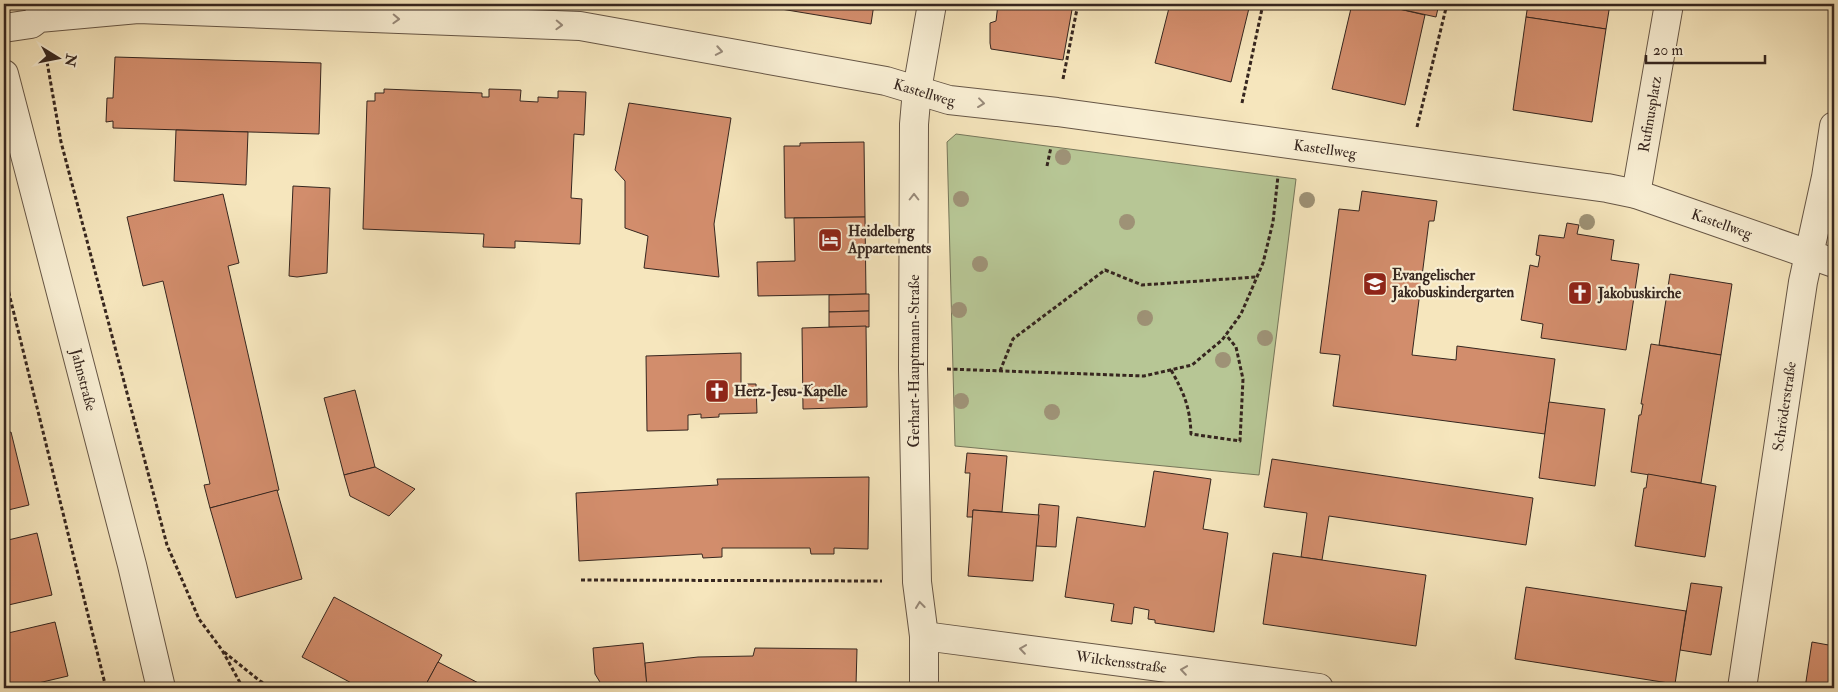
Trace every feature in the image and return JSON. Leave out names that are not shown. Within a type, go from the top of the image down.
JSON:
[{"type":"street","name":"Gerhart-Hauptmann-Straße","points":[[924,688],[924,636],[918,582],[913,369],[914,124],[917,90],[932,4]]},
{"type":"street","name":"Rufinusplatz","points":[[1636,194],[1669,4]]},
{"type":"street","name":"Kastellweg","points":[[4,28],[31,24],[39,18],[138,9],[580,26],[886,80],[949,100],[1057,112],[1607,188],[1636,194],[1834,263]]},
{"type":"street","name":"Jahnstraße","points":[[4,74],[132,565],[161,688]]},
{"type":"street","name":"Schröderstraße","points":[[1742,688],[1803,282],[1826,177],[1834,126]]},
{"type":"street","name":"Wilckensstraße","points":[[924,636],[1319,688]]},
{"type":"path","points":[[1057,112],[1078,4]]},
{"type":"path","points":[[1236,138],[1263,4]]},
{"type":"path","points":[[1412,161],[1416,133],[1446,4]]},
{"type":"path","points":[[45,52],[61,142],[168,545],[199,619],[222,650],[243,688]]},
{"type":"path","points":[[913,369],[1144,376],[1192,365],[1226,335],[1241,314],[1263,263],[1272,222],[1282,144]]},
{"type":"path","points":[[1000,371],[1013,339],[1105,270],[1142,285],[1256,277]]},
{"type":"path","points":[[4,273],[106,688]]},
{"type":"path","points":[[1171,370],[1185,395],[1191,434],[1240,441],[1243,379],[1236,347],[1226,335]]},
{"type":"path","points":[[581,580],[918,582]]},
{"type":"path","points":[[222,650],[260,681],[273,688]]},
{"type":"green space","points":[[956,134],[1296,179],[1259,475],[955,446],[947,142]]},
{"type":"building","points":[[751,4],[874,4],[871,24]]},
{"type":"building","points":[[998,4],[1073,4],[1063,60],[991,49],[990,23],[996,21]]},
{"type":"building","points":[[1170,4],[1250,4],[1231,82],[1155,63]]},
{"type":"building","points":[[1352,4],[1377,4],[1425,15],[1405,105],[1332,89]]},
{"type":"building","points":[[1377,4],[1439,4],[1436,17]]},
{"type":"building","points":[[1528,4],[1610,4],[1606,29],[1526,17]]},
{"type":"building","points":[[1526,17],[1606,29],[1592,122],[1513,110]]},
{"type":"building","points":[[115,57],[321,63],[319,134],[113,128],[113,121],[106,122],[107,98],[113,98]]},
{"type":"building","points":[[384,89],[482,93],[482,97],[489,97],[489,89],[521,90],[520,101],[538,102],[538,97],[558,98],[558,91],[586,92],[584,135],[574,134],[571,198],[582,199],[580,244],[515,241],[515,248],[483,247],[484,234],[363,229],[367,101],[375,101],[375,93],[384,93]]},
{"type":"building","points":[[629,103],[731,118],[714,224],[719,277],[644,268],[648,236],[625,228],[625,181],[615,170]]},
{"type":"building","points":[[176,130],[248,132],[246,185],[174,181]]},
{"type":"building","points":[[864,142],[865,217],[785,218],[784,146],[800,146],[800,143]]},
{"type":"building","points":[[293,186],[330,188],[327,273],[297,277],[289,276]]},
{"type":"building","name":"Evangelischer Jakobuskindergarten","points":[[1362,191],[1437,201],[1434,221],[1429,221],[1412,355],[1456,360],[1457,346],[1555,359],[1545,434],[1333,406],[1340,355],[1320,353],[1339,209],[1359,211]]},
{"type":"building","points":[[223,194],[239,263],[228,266],[279,490],[210,508],[204,485],[210,484],[163,281],[143,286],[127,217]]},
{"type":"building","name":"Heidelberg Appartements","points":[[865,217],[866,294],[758,296],[757,262],[795,261],[794,218]]},
{"type":"building","name":"Jakobuskirche","points":[[1567,223],[1579,225],[1577,234],[1614,240],[1611,260],[1639,264],[1626,350],[1541,338],[1543,324],[1521,320],[1530,265],[1538,267],[1540,256],[1536,255],[1539,235],[1564,238]]},
{"type":"building","points":[[1670,274],[1732,284],[1721,355],[1659,345]]},
{"type":"building","points":[[869,294],[869,311],[829,312],[829,295]]},
{"type":"building","points":[[869,311],[869,327],[829,327],[829,312]]},
{"type":"building","points":[[866,326],[867,407],[803,409],[802,328]]},
{"type":"building","points":[[1651,344],[1721,355],[1701,483],[1631,472]]},
{"type":"building","points":[[741,353],[741,384],[756,384],[757,413],[719,414],[719,417],[701,418],[701,414],[688,415],[688,430],[647,431],[646,356]]},
{"type":"building","points":[[355,390],[375,467],[344,475],[324,398]]},
{"type":"building","points":[[1549,402],[1605,409],[1595,486],[1539,478]]},
{"type":"building","points":[[11,432],[29,505],[4,511],[4,434]]},
{"type":"building","points":[[967,453],[1007,456],[1002,512],[973,510],[973,517],[967,517],[970,473],[965,473]]},
{"type":"building","points":[[1272,459],[1533,498],[1526,545],[1329,516],[1322,560],[1301,557],[1307,513],[1264,507]]},
{"type":"building","points":[[375,467],[415,489],[389,516],[350,496],[344,475]]},
{"type":"building","points":[[1154,471],[1211,479],[1203,529],[1228,533],[1214,632],[1155,623],[1155,620],[1148,619],[1149,610],[1134,607],[1132,624],[1111,621],[1114,604],[1065,597],[1077,517],[1145,527]]},
{"type":"building","points":[[1648,474],[1716,486],[1705,557],[1635,546]]},
{"type":"building","points":[[869,477],[868,549],[834,548],[834,554],[811,554],[810,548],[722,548],[722,557],[703,558],[702,554],[579,561],[576,493],[718,485],[717,479]]},
{"type":"building","points":[[277,490],[302,579],[236,598],[210,508]]},
{"type":"building","points":[[1039,504],[1059,506],[1056,547],[1036,546]]},
{"type":"building","points":[[973,510],[1039,515],[1033,581],[968,576]]},
{"type":"building","points":[[37,533],[52,595],[4,606],[4,541]]},
{"type":"building","points":[[1834,533],[1834,565],[1829,565]]},
{"type":"building","points":[[1273,553],[1426,575],[1416,646],[1263,624]]},
{"type":"building","points":[[1691,583],[1722,587],[1711,655],[1680,650]]},
{"type":"building","points":[[1526,587],[1686,611],[1675,684],[1515,659]]},
{"type":"building","points":[[334,597],[442,655],[424,688],[361,688],[302,657]]},
{"type":"building","points":[[55,622],[68,676],[17,688],[4,688],[4,634]]},
{"type":"building","points":[[1812,642],[1834,646],[1834,688],[1805,688]]},
{"type":"building","points":[[643,643],[647,684],[603,687],[595,674],[593,648]]},
{"type":"building","points":[[755,648],[857,649],[856,685],[858,685],[858,688],[647,688],[645,663],[698,657],[753,656]]},
{"type":"building","points":[[438,662],[488,688],[424,688]]},
{"type":"place","name":"Heidelberg Appartements","points":[[830,240]]},
{"type":"place","name":"Evangelischer Jakobuskindergarten","points":[[1375,284]]},
{"type":"place","name":"Jakobuskirche","points":[[1580,293]]},
{"type":"place","name":"Herz-Jesu-Kapelle","points":[[717,391]]}]
